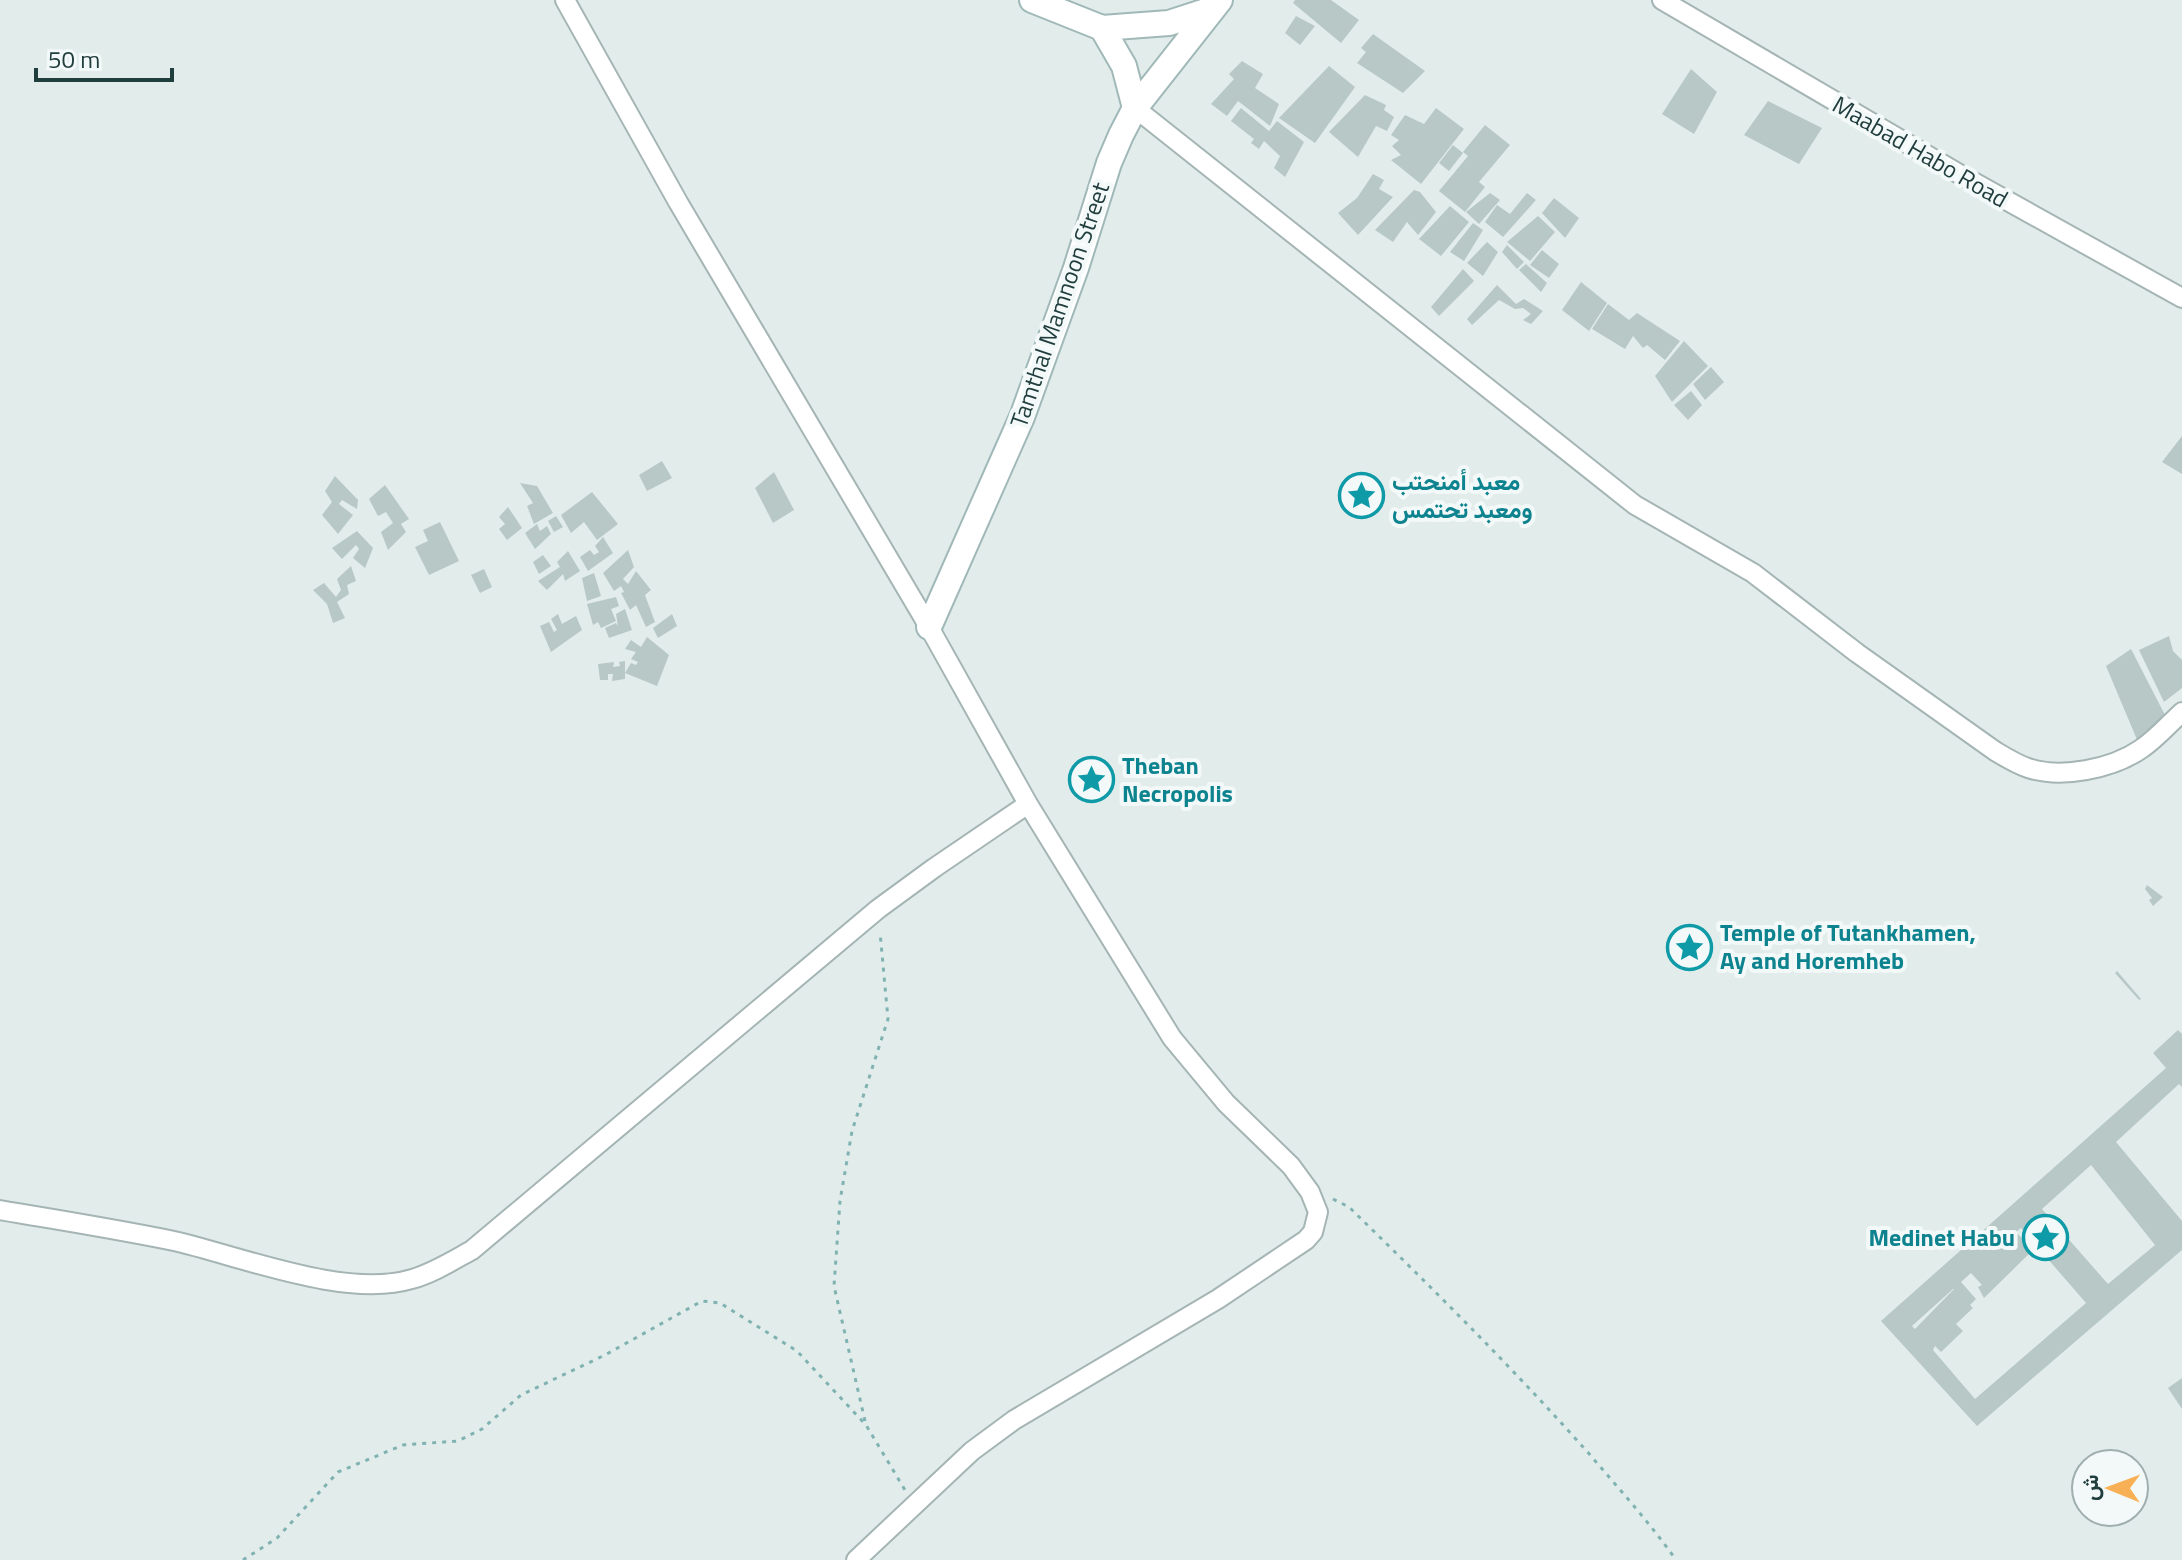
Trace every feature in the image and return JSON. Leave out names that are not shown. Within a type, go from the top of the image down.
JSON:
[{"type":"street","points":[[565,0],[678,202],[929,627],[1028,804],[1172,1038],[1226,1103],[1291,1166],[1314,1198],[1318,1212],[1313,1232],[1306,1240],[1218,1299],[1014,1420],[972,1451],[856,1560]]},
{"type":"street","points":[[1032,0],[1102,28],[1158,25],[1216,5]]},
{"type":"street","name":"Maabad Habo Road","points":[[1662,0],[1921,152],[2182,298]]},
{"type":"street","name":"Tamthal Mamnoon Street","points":[[929,627],[1022,417],[1076,268],[1109,163],[1135,108],[1216,5]]},
{"type":"street","points":[[1102,28],[1124,66],[1135,108],[1635,505],[1753,573],[1857,653],[1995,751],[2018,764],[2038,770],[2084,769],[2133,754],[2182,712]]},
{"type":"street","points":[[0,1210],[174,1241],[300,1275],[370,1283],[409,1280],[435,1271],[472,1250],[878,909],[1028,804]]},
{"type":"path","points":[[866,1425],[834,1286],[840,1201],[852,1131],[888,1019],[878,909]]},
{"type":"path","points":[[1314,1198],[1333,1199],[1349,1207],[1492,1347],[1658,1533],[1676,1560]]},
{"type":"path","points":[[243,1560],[277,1538],[338,1472],[403,1445],[458,1441],[482,1429],[521,1395],[605,1355],[702,1301],[720,1303],[797,1351],[866,1425],[914,1503]]},
{"type":"building","points":[[1295,0],[1331,0],[1359,20],[1341,43],[1293,3]]},
{"type":"building","points":[[1296,16],[1315,26],[1300,45],[1285,33]]},
{"type":"building","points":[[1373,34],[1425,71],[1403,93],[1357,63],[1366,52],[1361,48]]},
{"type":"building","points":[[1242,61],[1263,74],[1255,88],[1279,104],[1270,126],[1238,101],[1227,116],[1211,104],[1234,79],[1229,74]]},
{"type":"building","points":[[1329,66],[1355,87],[1315,143],[1279,118]]},
{"type":"building","points":[[1691,69],[1717,92],[1694,134],[1662,114]]},
{"type":"building","points":[[1365,95],[1386,105],[1384,110],[1394,117],[1387,131],[1376,126],[1358,157],[1329,132]]},
{"type":"building","points":[[1768,101],[1822,128],[1799,164],[1744,135]]},
{"type":"building","points":[[1241,108],[1269,131],[1277,121],[1304,142],[1285,177],[1274,168],[1280,156],[1264,141],[1259,149],[1251,143],[1254,139],[1231,121]]},
{"type":"building","points":[[1436,108],[1464,129],[1421,184],[1391,160],[1401,155],[1392,146],[1399,140],[1391,135],[1405,115],[1424,124]]},
{"type":"building","points":[[1485,125],[1510,145],[1479,182],[1485,187],[1465,212],[1439,191],[1468,156],[1463,152]]},
{"type":"building","points":[[1453,145],[1463,153],[1449,171],[1439,163]]},
{"type":"building","points":[[1373,174],[1384,180],[1379,189],[1393,197],[1358,235],[1338,213],[1357,198]]},
{"type":"building","points":[[1414,190],[1420,192],[1436,212],[1418,235],[1407,222],[1393,242],[1375,230]]},
{"type":"building","points":[[1490,193],[1500,200],[1479,224],[1466,212]]},
{"type":"building","points":[[1527,193],[1536,200],[1503,237],[1485,222],[1497,205],[1510,214]]},
{"type":"building","points":[[1554,198],[1579,218],[1565,238],[1542,213]]},
{"type":"building","points":[[1450,206],[1469,222],[1441,256],[1419,239]]},
{"type":"building","points":[[1538,216],[1555,232],[1530,261],[1507,242]]},
{"type":"building","points":[[1473,223],[1483,230],[1464,261],[1450,252]]},
{"type":"building","points":[[1487,242],[1498,252],[1483,276],[1467,263]]},
{"type":"building","points":[[1507,245],[1524,262],[1517,269],[1502,252]]},
{"type":"building","points":[[1542,250],[1559,264],[1549,278],[1530,265]]},
{"type":"building","points":[[1526,264],[1547,283],[1541,292],[1519,270]]},
{"type":"building","points":[[1463,269],[1474,281],[1439,316],[1431,307]]},
{"type":"building","points":[[1581,282],[1607,303],[1589,331],[1562,310]]},
{"type":"building","points":[[1497,285],[1516,304],[1524,299],[1543,311],[1531,324],[1523,320],[1531,314],[1523,308],[1515,309],[1499,300],[1472,325],[1467,319]]},
{"type":"building","points":[[1608,304],[1629,320],[1637,313],[1680,341],[1665,360],[1647,345],[1643,348],[1633,336],[1625,349],[1592,329]]},
{"type":"building","points":[[1684,341],[1708,366],[1672,402],[1655,376]]},
{"type":"building","points":[[1711,367],[1724,382],[1705,400],[1693,384]]},
{"type":"building","points":[[1691,391],[1702,405],[1688,420],[1674,405]]},
{"type":"building","points":[[2182,436],[2182,474],[2162,462]]},
{"type":"building","points":[[662,461],[672,478],[647,491],[639,475]]},
{"type":"building","points":[[774,472],[794,510],[773,523],[755,488]]},
{"type":"building","points":[[335,476],[358,500],[357,509],[342,500],[339,504],[353,515],[338,534],[322,515],[332,502],[325,491]]},
{"type":"building","points":[[520,483],[537,486],[553,513],[534,524],[527,506],[533,503]]},
{"type":"building","points":[[385,485],[409,519],[401,524],[406,532],[388,550],[381,532],[393,523],[386,512],[378,516],[369,499]]},
{"type":"building","points":[[592,492],[618,524],[597,540],[584,522],[571,533],[561,515]]},
{"type":"building","points":[[508,507],[522,528],[507,540],[499,529],[505,524],[499,517]]},
{"type":"building","points":[[556,516],[563,527],[554,532],[548,521]]},
{"type":"building","points":[[440,522],[459,561],[429,575],[415,547],[428,541],[423,530]]},
{"type":"building","points":[[537,524],[540,531],[547,526],[551,534],[535,549],[525,533]]},
{"type":"building","points":[[357,531],[373,548],[365,568],[353,558],[359,549],[356,545],[342,559],[332,548]]},
{"type":"building","points":[[603,537],[613,553],[588,571],[580,557],[590,550],[594,555],[599,552],[595,546]]},
{"type":"building","points":[[628,550],[634,567],[623,579],[628,584],[636,571],[651,590],[645,595],[655,622],[646,627],[636,605],[630,610],[621,593],[624,592],[621,586],[614,591],[603,573]]},
{"type":"building","points":[[568,551],[580,571],[565,581],[563,574],[547,590],[538,581],[560,567],[557,562]]},
{"type":"building","points":[[543,555],[551,566],[539,574],[533,562]]},
{"type":"building","points":[[351,566],[356,581],[347,585],[349,594],[337,602],[345,618],[333,623],[327,604],[313,590],[324,583],[336,597],[341,590],[337,579]]},
{"type":"building","points":[[484,569],[492,587],[480,593],[471,575]]},
{"type":"building","points":[[594,573],[601,596],[587,601],[582,578]]},
{"type":"building","points":[[616,597],[619,606],[611,609],[616,621],[601,628],[598,622],[593,625],[587,604]]},
{"type":"building","points":[[625,609],[632,630],[609,638],[605,628],[616,623],[618,626],[616,614]]},
{"type":"building","points":[[558,614],[562,624],[576,616],[582,630],[551,652],[540,626],[549,622],[554,632],[557,630],[551,619]]},
{"type":"building","points":[[672,614],[677,626],[658,638],[653,628]]},
{"type":"building","points":[[2169,636],[2173,651],[2182,660],[2182,688],[2164,702],[2139,650]]},
{"type":"building","points":[[647,637],[669,655],[657,686],[625,673],[631,663],[636,665],[638,662],[631,659],[636,652],[625,649],[631,640],[641,647]]},
{"type":"building","points":[[2131,649],[2166,717],[2138,742],[2106,666]]},
{"type":"building","points":[[625,661],[625,679],[612,681],[613,674],[608,674],[608,680],[600,680],[598,664],[614,662],[613,667]]},
{"type":"building","points":[[2147,885],[2163,897],[2153,906],[2149,900],[2152,898],[2145,889]]},
{"type":"building","points":[[2117,971],[2141,999],[2115,973]]},
{"type":"building","points":[[2178,1030],[2182,1034],[2182,1087],[2179,1084],[2116,1142],[2182,1221],[2182,1250],[1977,1426],[1881,1321],[2166,1068],[2153,1053]],"holes":[[[2091,1165],[2155,1245],[2108,1284],[2042,1209]],[[2021,1228],[2086,1303],[1975,1399],[1933,1350],[1935,1346],[1941,1352],[1963,1331],[1956,1324],[1973,1308],[1970,1305],[1976,1299],[1961,1282],[1971,1273],[1982,1285],[1978,1287],[1984,1298],[2033,1250],[2016,1232]],[[1953,1289],[1954,1289],[1915,1329],[1912,1326]]]},
{"type":"building","points":[[2182,1378],[2182,1409],[2168,1388]]},
{"type":"place","name":"معبد أمنحتب ومعبد تحتمس","points":[[1361,496]]},
{"type":"place","name":"Theban Necropolis","points":[[1091,780]]},
{"type":"place","name":"Temple of Tutankhamen, Ay and Horemheb","points":[[1689,947]]},
{"type":"place","name":"Medinet Habu","points":[[2046,1238]]}]
